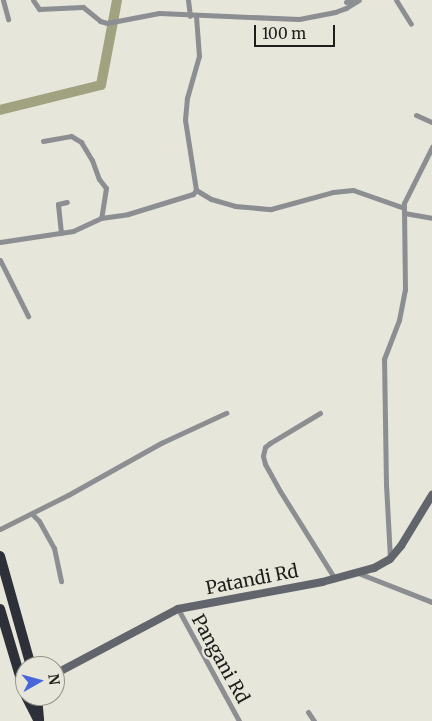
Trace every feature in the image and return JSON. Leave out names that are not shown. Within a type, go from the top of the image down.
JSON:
[{"type":"highway","points":[[0,556],[27,656]]},
{"type":"highway","points":[[0,609],[15,658]]},
{"type":"highway","points":[[32,706],[38,721],[37,706]]},
{"type":"street","points":[[3,0],[8,19]]},
{"type":"street","points":[[33,0],[39,9],[80,6],[103,23],[159,13],[193,16],[308,18],[346,8],[358,0]]},
{"type":"street","points":[[80,0],[80,6]]},
{"type":"street","points":[[188,0],[193,16],[199,56],[187,98],[185,120],[196,190]]},
{"type":"street","points":[[346,2],[352,0]]},
{"type":"street","points":[[396,0],[411,24]]},
{"type":"street","points":[[416,115],[432,122]]},
{"type":"street","points":[[43,141],[71,136],[81,142],[92,160],[99,179],[106,188],[101,218]]},
{"type":"street","points":[[390,558],[384,359],[399,320],[405,290],[404,210],[407,197],[432,147]]},
{"type":"street","points":[[196,190],[235,206],[271,208],[333,192],[353,190],[404,210],[432,218]]},
{"type":"street","points":[[0,242],[73,231],[101,218],[128,214],[193,194],[196,190]]},
{"type":"street","points":[[61,233],[58,204],[67,202]]},
{"type":"street","points":[[0,260],[28,316]]},
{"type":"street","points":[[0,529],[100,478],[161,443],[226,413]]},
{"type":"street","points":[[320,413],[270,443],[265,447],[263,456],[265,464],[280,491],[335,579]]},
{"type":"street","name":"Patandi Rd","points":[[65,669],[178,609],[335,579],[374,568],[390,558],[410,534],[432,495]]},
{"type":"street","points":[[32,514],[43,527],[54,548],[61,580]]},
{"type":"street","points":[[358,573],[432,602]]},
{"type":"street","name":"Pangani Rd","points":[[178,609],[239,721]]},
{"type":"street","points":[[308,712],[314,721]]},
{"type":"waterway","points":[[0,110],[101,85],[117,0]]}]
